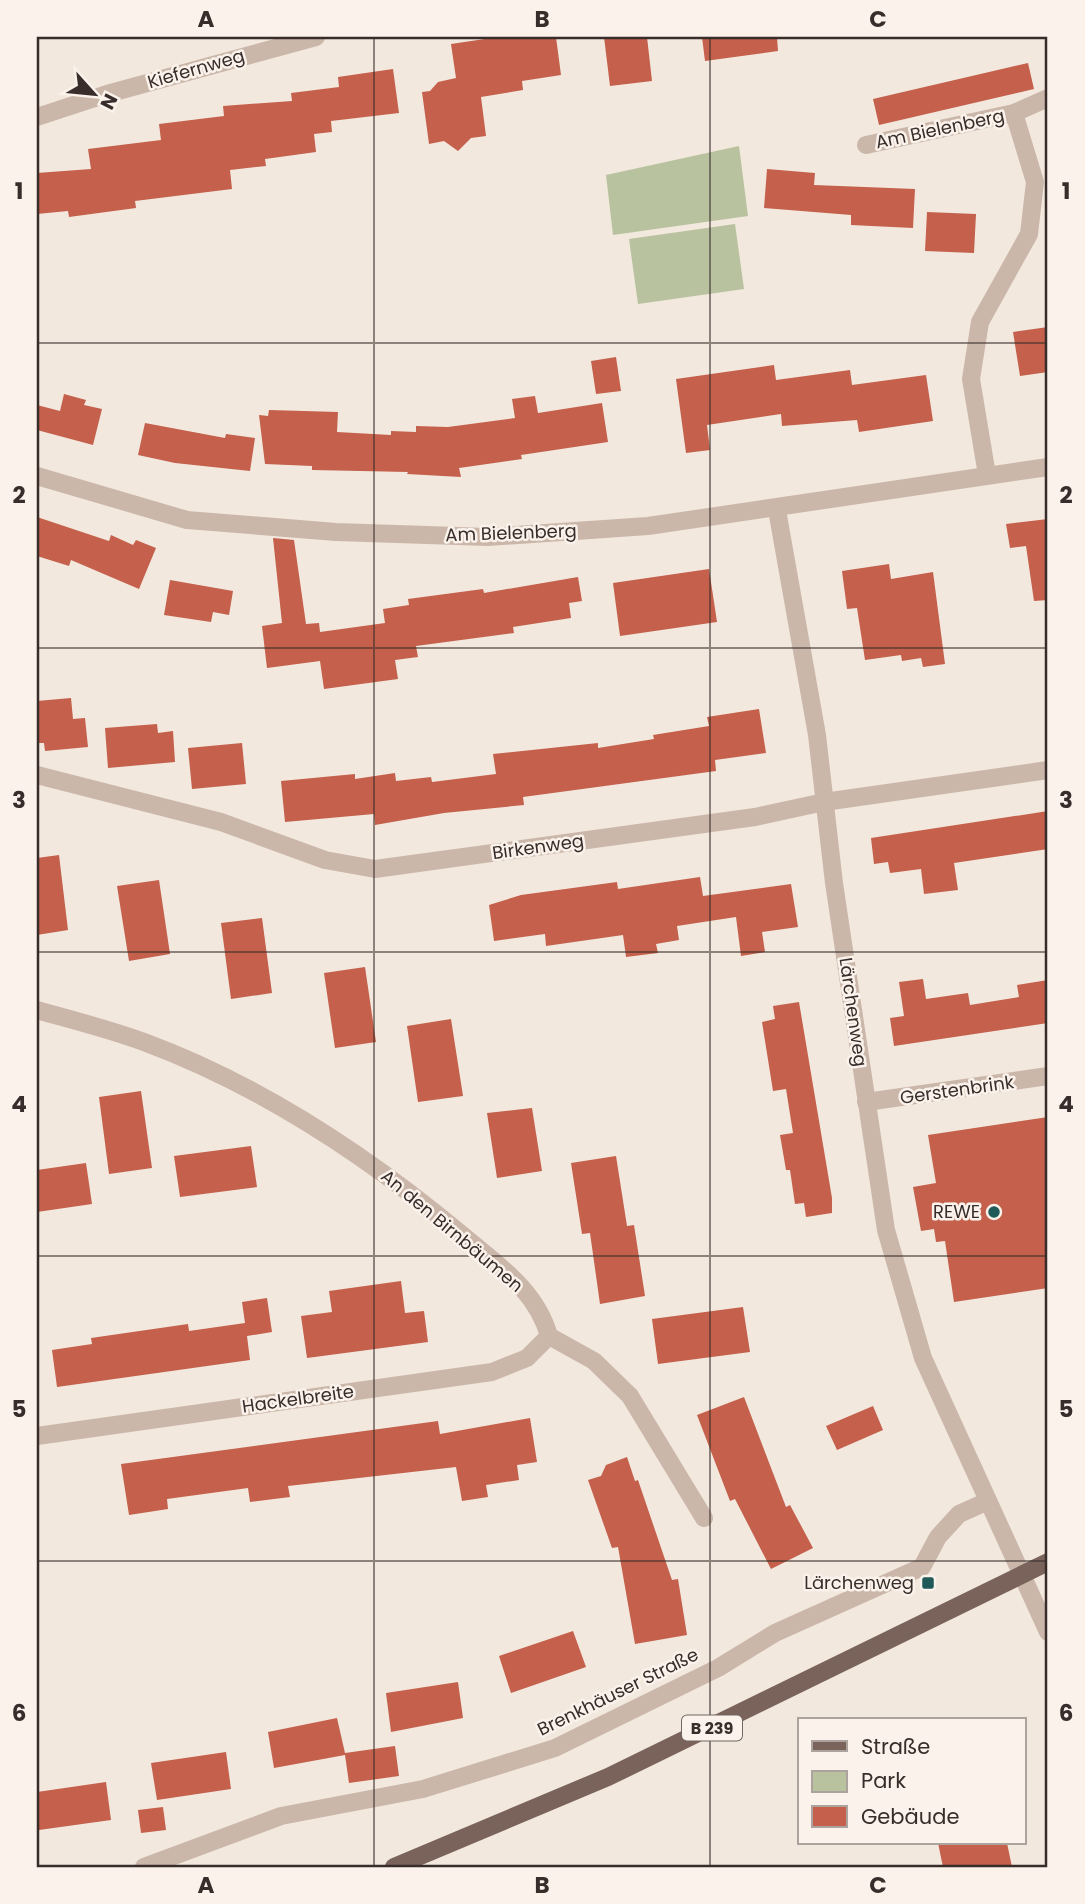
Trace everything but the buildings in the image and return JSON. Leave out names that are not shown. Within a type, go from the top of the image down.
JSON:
[{"type":"main road","name":"B 239","points":[[394,1867],[608,1777],[1048,1562]]},
{"type":"street","name":"Kiefernweg","points":[[37,117],[107,94],[316,37]]},
{"type":"street","name":"Am Bielenberg","points":[[866,145],[1014,113],[1048,98]]},
{"type":"street","name":"Am Bielenberg","points":[[988,475],[971,379],[980,322],[1029,234],[1035,182],[1014,113]]},
{"type":"street","name":"Am Bielenberg","points":[[37,476],[187,520],[272,527],[488,537],[648,526],[777,510],[1048,467]]},
{"type":"street","name":"Lärchenweg","points":[[777,510],[817,734],[824,802],[886,1230],[923,1358],[1048,1632]]},
{"type":"street","name":"Birkenweg","points":[[37,775],[220,822],[325,860],[375,869],[755,817],[824,802],[1048,770]]},
{"type":"street","name":"An den Birnbäumen","points":[[37,1010],[143,1042],[229,1079],[323,1132],[399,1182],[516,1280],[542,1314],[548,1336]]},
{"type":"street","name":"Gerstenbrink","points":[[866,1102],[1048,1076]]},
{"type":"street","name":"Hackelbreite","points":[[37,1436],[492,1372],[527,1358],[548,1336]]},
{"type":"street","points":[[548,1336],[594,1361],[630,1396],[704,1518]]},
{"type":"street","name":"Brenkhäuser Straße","points":[[144,1867],[281,1815],[423,1789],[555,1748],[718,1668],[775,1633],[922,1567],[938,1537],[959,1514],[988,1501]]},
{"type":"green space","points":[[739,146],[748,216],[613,235],[606,175]]},
{"type":"green space","points":[[735,224],[744,289],[638,304],[629,239]]},
{"type":"place","name":"REWE","points":[[994,1212]]},
{"type":"place","name":"Lärchenweg","points":[[928,1583]]}]
